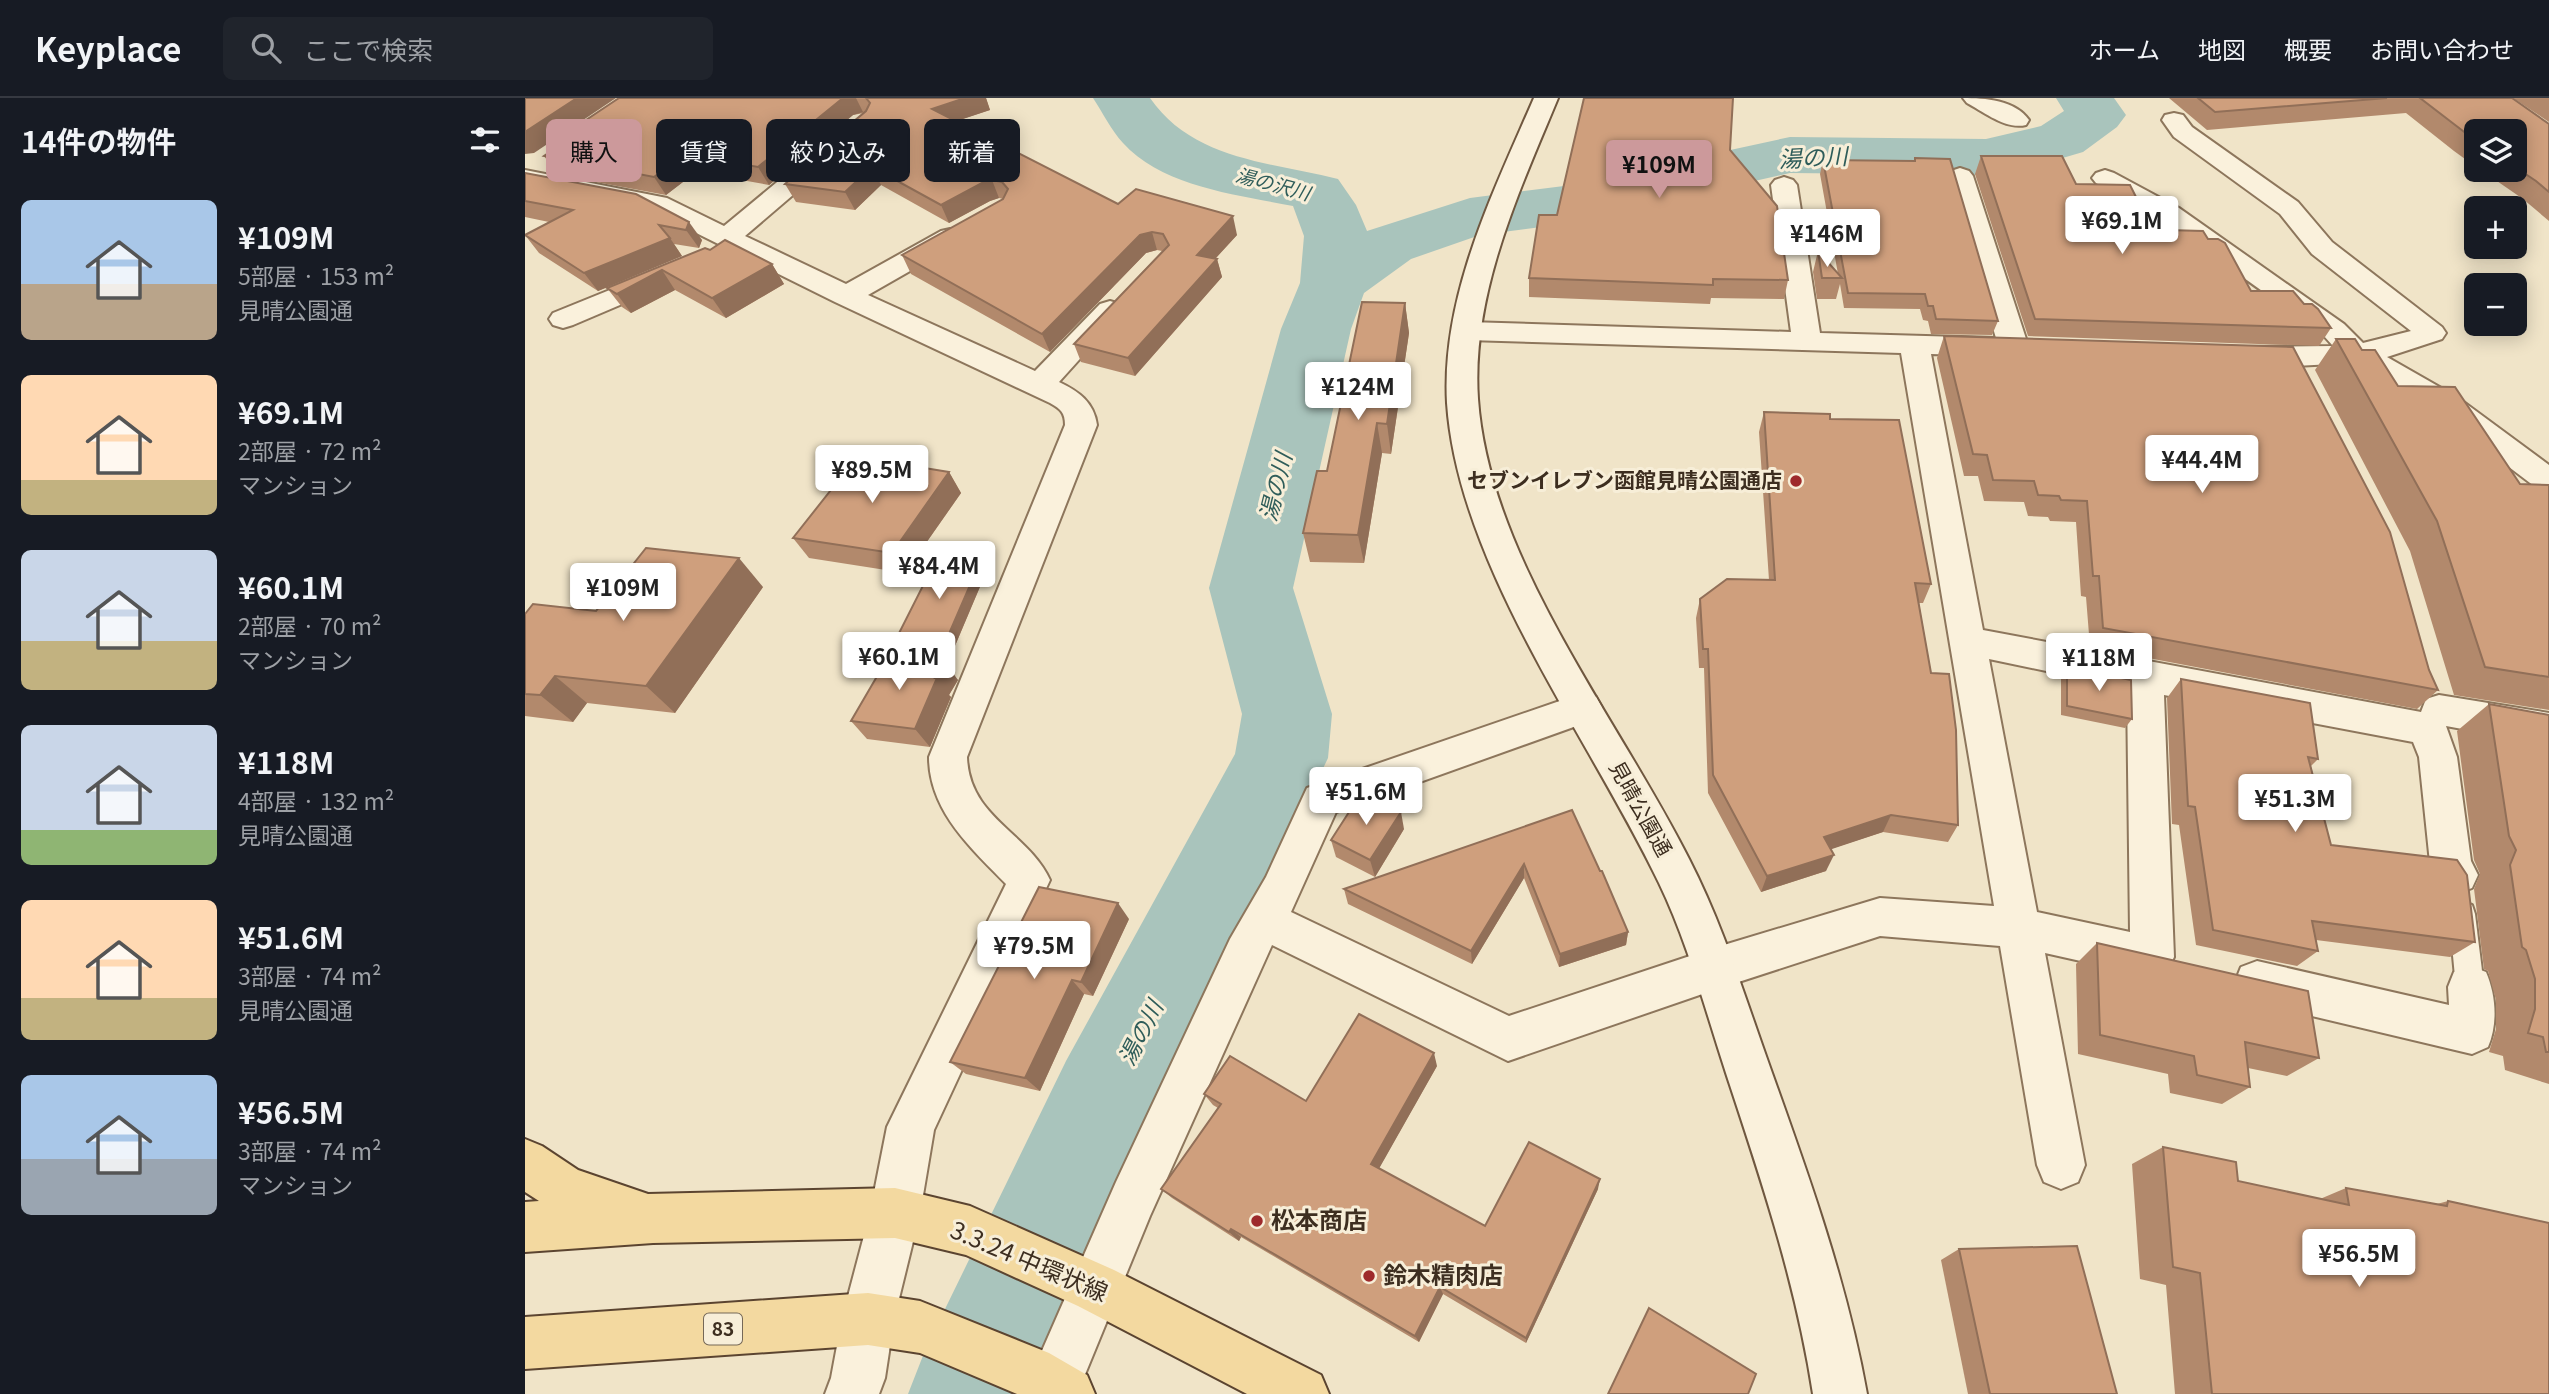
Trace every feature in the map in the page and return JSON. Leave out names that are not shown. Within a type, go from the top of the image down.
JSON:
[{"type":"main road","points":[[525,1163],[565,1190],[653,1218]]},
{"type":"main road","name":"3.3.24 中環状線","points":[[525,1227],[653,1218],[895,1213],[970,1231],[1084,1283],[1302,1394]]},
{"type":"main road","name":"83","points":[[525,1343],[868,1320],[920,1327],[1050,1387]]},
{"type":"street","name":"見晴公園通","points":[[1546,98],[1508,191],[1474,290],[1462,383],[1470,453],[1507,566],[1542,636],[1675,872],[1714,969],[1807,1238],[1833,1343],[1840,1394]]},
{"type":"street","points":[[1975,98],[2017,120]]},
{"type":"street","points":[[2174,120],[2183,132],[2289,208],[2322,248],[2432,332],[2412,341],[2298,370],[2222,355]]},
{"type":"street","points":[[525,175],[546,159]]},
{"type":"street","points":[[525,175],[658,204],[718,251],[845,296],[1039,385],[1075,404],[1081,414],[1081,425],[948,757],[946,771],[951,791],[963,809],[1029,880],[911,1127],[895,1213],[868,1320],[858,1378],[852,1394]]},
{"type":"street","points":[[1468,331],[2028,348],[1960,176]]},
{"type":"street","points":[[2105,178],[2170,214],[2245,265],[2334,330],[2357,355],[2415,384],[2446,404],[2549,481]]},
{"type":"street","points":[[563,318],[718,251],[796,182]]},
{"type":"street","points":[[1784,185],[1807,342]]},
{"type":"street","points":[[845,296],[976,223]]},
{"type":"street","points":[[1039,385],[1131,289]]},
{"type":"street","points":[[1914,344],[2061,1165]]},
{"type":"street","points":[[1968,641],[2145,677],[2431,705],[2549,729]]},
{"type":"street","points":[[2145,677],[2188,965]]},
{"type":"street","points":[[2431,705],[2451,863],[2457,875]]},
{"type":"street","points":[[1050,1387],[1084,1283],[1245,953],[1266,920],[1321,800],[1583,708]]},
{"type":"street","points":[[1266,920],[1509,1039],[1714,969],[1880,917],[2019,928],[2472,1032],[2470,987]]},
{"type":"lane","points":[[2457,875],[2470,987]]},
{"type":"building","points":[[525,98],[577,98],[525,132]]},
{"type":"building","points":[[619,98],[843,98],[817,119],[766,119],[766,161],[758,167],[752,166],[752,119],[656,119],[654,177],[642,175],[642,119],[588,119]]},
{"type":"building","points":[[866,98],[965,98],[932,109],[952,119],[924,119],[924,182],[985,182],[941,205],[899,182],[910,182],[910,119],[856,119],[866,111],[870,103]]},
{"type":"building","points":[[1584,98],[1733,98],[1730,150],[1777,206],[1788,280],[1713,279],[1713,285],[1529,278],[1539,215],[1557,215]]},
{"type":"building","points":[[2198,98],[2387,98],[2215,112]]},
{"type":"building","points":[[2420,98],[2512,98],[2549,124],[2549,192],[2527,175],[2527,119],[2464,119],[2464,132]]},
{"type":"building","points":[[1020,154],[1118,204],[1136,189],[1233,216],[1197,255],[1217,259],[1128,358],[1074,344],[1169,245],[1163,234],[1152,232],[1140,235],[1042,334],[902,255],[1003,199],[1008,189],[1002,182],[1020,182]]},
{"type":"building","points":[[1981,156],[2062,156],[2076,184],[2130,185],[2138,201],[2153,201],[2167,230],[2203,231],[2208,239],[2218,239],[2225,243],[2251,291],[2293,291],[2304,304],[2312,304],[2318,309],[2331,328],[2035,319]]},
{"type":"building","points":[[1915,158],[1950,159],[1998,321],[1936,319],[1933,306],[1928,306],[1925,294],[1848,293],[1823,160],[1915,161]]},
{"type":"building","points":[[525,173],[546,177],[546,182],[573,182],[636,194],[689,222],[686,230],[659,225],[670,238],[584,273],[525,235],[573,210],[525,201]]},
{"type":"building","points":[[787,182],[856,182],[845,192],[785,184]]},
{"type":"building","points":[[725,240],[772,264],[712,298],[662,270],[617,294],[607,288],[705,248],[710,250]]},
{"type":"building","points":[[1818,251],[1842,278],[1822,278]]},
{"type":"building","points":[[1362,302],[1405,303],[1387,424],[1377,423],[1358,535],[1303,533],[1317,471],[1327,471]]},
{"type":"building","points":[[1944,336],[2293,347],[2390,532],[2429,670],[2438,690],[2103,628],[2099,576],[2093,576],[2087,501],[2061,500],[2059,496],[2038,495],[2034,481],[1993,480],[1987,455],[1973,454]]},
{"type":"building","points":[[2336,339],[2355,339],[2362,350],[2375,350],[2398,386],[2455,387],[2520,484],[2549,485],[2549,677],[2485,667],[2437,521]]},
{"type":"building","points":[[1764,412],[1830,414],[1830,419],[1899,420],[1931,584],[1915,583],[1931,673],[1949,674],[1956,730],[1958,825],[1891,815],[1824,837],[1834,855],[1767,876],[1713,775],[1708,649],[1703,649],[1700,599],[1727,579],[1775,580]]},
{"type":"building","points":[[857,457],[949,472],[892,553],[793,538]]},
{"type":"building","points":[[646,548],[739,558],[646,686],[555,676],[540,695],[525,694],[525,614],[533,604],[596,611]]},
{"type":"building","points":[[941,550],[984,553],[942,650],[892,647]]},
{"type":"building","points":[[890,654],[944,661],[915,729],[851,721]]},
{"type":"building","points":[[2067,667],[2131,680],[2132,719],[2067,706]]},
{"type":"building","points":[[2181,679],[2310,703],[2318,759],[2308,757],[2331,845],[2457,860],[2467,875],[2475,942],[2312,921],[2318,951],[2213,930],[2195,807],[2188,806]]},
{"type":"building","points":[[2489,704],[2549,715],[2549,1052],[2546,1052],[2543,1037],[2528,1033],[2535,1009],[2535,979],[2526,950],[2522,947],[2510,865],[2516,850],[2509,836]]},
{"type":"building","points":[[1360,795],[1401,812],[1370,860],[1331,840]]},
{"type":"building","points":[[1572,810],[1628,932],[1560,954],[1524,864],[1471,951],[1344,889]]},
{"type":"building","points":[[1039,887],[1118,903],[1081,982],[1072,980],[1025,1078],[950,1062]]},
{"type":"building","points":[[2097,943],[2308,991],[2319,1058],[2245,1042],[2250,1087],[2197,1075],[2194,1056],[2100,1035]]},
{"type":"building","points":[[1359,1014],[1434,1053],[1371,1164],[1485,1226],[1529,1142],[1600,1179],[1526,1338],[1440,1287],[1415,1336],[1231,1229],[1229,1232],[1161,1189],[1221,1104],[1204,1094],[1230,1056],[1306,1101]]},
{"type":"building","points":[[2163,1147],[2236,1162],[2238,1181],[2349,1205],[2346,1188],[2447,1206],[2448,1201],[2549,1223],[2549,1394],[2212,1394],[2200,1273],[2173,1267]]},
{"type":"building","points":[[2077,1246],[2117,1394],[1990,1394],[1959,1249]]},
{"type":"building","points":[[1649,1308],[1756,1374],[1748,1394],[1608,1394]]},
{"type":"waterway","name":"湯の沢川","points":[[1121,98],[1146,133],[1183,158],[1226,173],[1316,192],[1330,216],[1336,236],[1334,283]]},
{"type":"waterway","name":"湯の川","points":[[1334,283],[1388,245],[1470,217],[1564,205],[1790,155],[1986,157],[2032,149],[2062,139],[2097,115],[2084,98]]},
{"type":"waterway","name":"湯の川","points":[[972,1394],[1106,1101],[1281,758],[1287,714],[1251,588],[1316,329],[1334,283]]},
{"type":"place","name":"セブンイレブン函館見晴公園通店","points":[[1796,481]]},
{"type":"place","name":"松本商店","points":[[1257,1221]]},
{"type":"place","name":"鈴木精肉店","points":[[1369,1276]]}]
